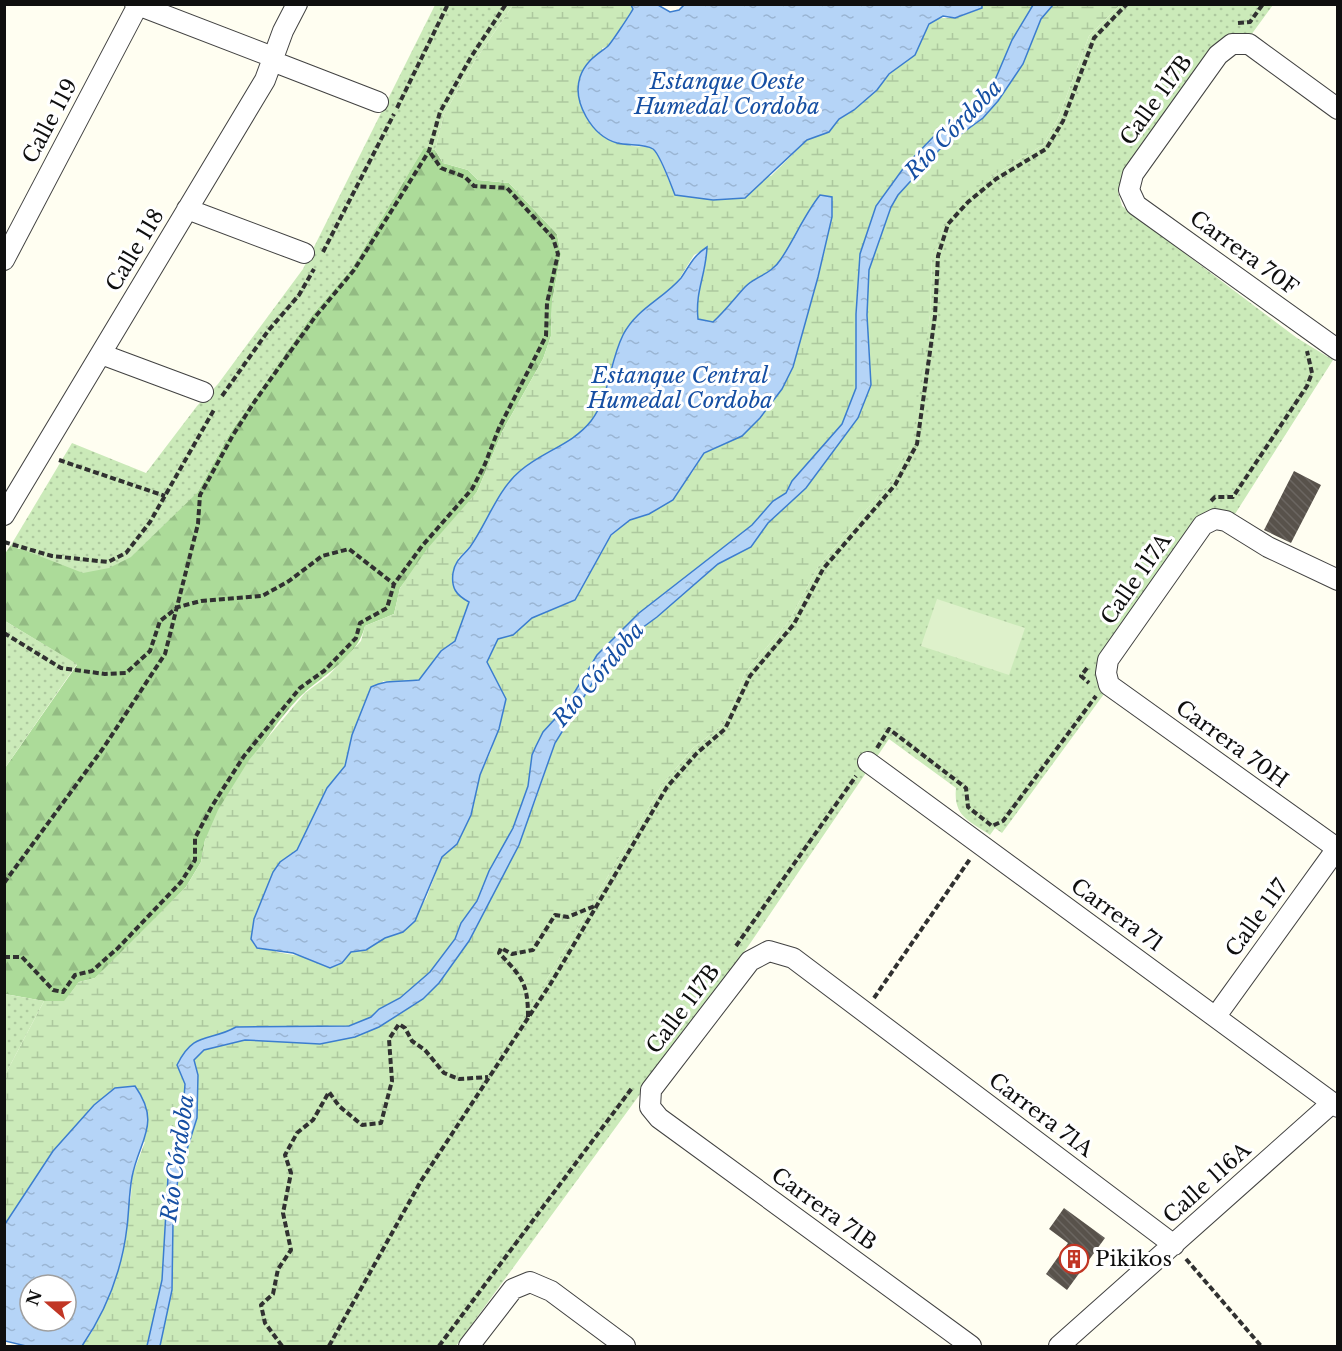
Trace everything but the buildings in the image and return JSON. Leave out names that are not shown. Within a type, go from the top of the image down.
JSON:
[{"type":"street","name":"Calle 118","points":[[4,516],[265,80],[297,4]]},
{"type":"street","points":[[137,5],[378,102]]},
{"type":"street","name":"Calle 119","points":[[4,260],[137,5]]},
{"type":"street","name":"Calle 117B","points":[[1129,190],[1133,174],[1218,55],[1232,44],[1249,44],[1338,109]]},
{"type":"street","name":"Carrera 70F","points":[[1129,190],[1136,205],[1338,350]]},
{"type":"street","points":[[187,209],[313,260]]},
{"type":"street","points":[[101,354],[203,392]]},
{"type":"street","points":[[1211,511],[1268,547],[1338,580]]},
{"type":"street","name":"Calle 117A","points":[[1095,675],[1142,612],[1211,511]]},
{"type":"street","name":"Carrera 70H","points":[[1095,675],[1337,848]]},
{"type":"street","name":"Carrera 71","points":[[868,762],[1335,1105]]},
{"type":"street","name":"Calle 117","points":[[1216,1017],[1337,848]]},
{"type":"street","name":"Calle 117B","points":[[650,1107],[651,1090],[750,961],[769,951]]},
{"type":"street","name":"Carrera 71A","points":[[769,951],[793,958],[1174,1245]]},
{"type":"street","name":"Calle 116A","points":[[1059,1347],[1335,1105]]},
{"type":"street","name":"Carrera 71B","points":[[650,1107],[659,1118],[971,1347]]},
{"type":"street","points":[[469,1347],[513,1289],[530,1282],[551,1290],[625,1347]]},
{"type":"path","points":[[5,543],[58,557],[108,562],[126,553],[165,496],[218,402],[268,331],[299,295],[313,260],[448,4]]},
{"type":"path","points":[[4,883],[104,747],[165,654],[198,524],[200,495],[233,435],[315,317],[354,270],[429,152],[440,112],[471,57],[506,4]]},
{"type":"path","points":[[329,1347],[421,1181],[528,1017],[668,787],[697,753],[725,729],[750,676],[794,624],[823,569],[895,484],[917,444],[935,316],[938,256],[948,224],[968,202],[996,179],[1046,149],[1063,121],[1094,38],[1127,4]]},
{"type":"path","points":[[1228,24],[1250,22],[1263,4]]},
{"type":"path","points":[[4,957],[22,957],[53,990],[63,992],[75,975],[92,971],[118,948],[181,882],[195,860],[195,838],[212,806],[244,756],[300,688],[324,672],[356,638],[360,623],[387,608],[394,584],[422,546],[472,489],[485,464],[498,428],[546,336],[547,303],[558,254],[553,238],[507,189],[474,186],[465,177],[441,168],[429,152]]},
{"type":"path","points":[[1211,511],[1215,497],[1233,497],[1307,386],[1312,373],[1311,361],[1308,352],[1298,345]]},
{"type":"path","points":[[41,454],[165,496]]},
{"type":"path","points":[[4,633],[61,668],[105,674],[126,673],[150,651],[160,621],[178,607],[201,601],[262,596],[289,581],[322,556],[349,549],[394,584]]},
{"type":"path","points":[[865,1011],[992,826],[1003,820],[1100,692]]},
{"type":"path","points":[[729,955],[868,762],[889,729],[966,788],[968,807],[992,826]]},
{"type":"path","points":[[528,1017],[528,990],[515,969],[499,953],[501,948],[512,954],[533,950],[555,915],[568,917],[597,905]]},
{"type":"path","points":[[282,1347],[265,1323],[261,1305],[273,1294],[278,1269],[291,1250],[283,1213],[291,1173],[285,1155],[297,1133],[313,1120],[329,1092],[339,1106],[362,1125],[381,1123],[392,1081],[390,1039],[399,1024],[405,1028],[412,1041],[425,1050],[444,1073],[459,1079],[489,1077]]},
{"type":"path","points":[[439,1347],[637,1082]]},
{"type":"path","points":[[1174,1245],[1261,1347]]},
{"type":"green space","points":[[435,5],[513,5],[476,59],[444,114],[435,150],[424,148],[352,268],[312,315],[230,433],[197,493],[131,557],[109,568],[83,573],[11,545],[72,443],[146,473],[197,406],[218,384],[303,269]]},
{"type":"green space","points":[[513,5],[631,5],[633,9],[628,19],[607,47],[602,48],[631,146],[648,147],[656,151],[675,195],[771,176],[807,140],[829,132],[839,119],[854,110],[884,81],[935,20],[964,15],[982,8],[982,5],[1034,5],[1012,40],[992,87],[975,107],[939,131],[905,166],[876,206],[860,254],[856,314],[856,388],[842,424],[792,481],[786,493],[773,501],[752,525],[639,613],[597,655],[565,708],[543,732],[532,755],[528,786],[513,828],[489,871],[477,901],[461,923],[456,939],[430,972],[400,998],[379,1009],[371,1017],[349,1026],[293,1026],[306,1042],[320,1044],[355,1037],[469,941],[535,802],[555,743],[593,682],[627,639],[657,617],[718,564],[751,547],[768,523],[806,488],[860,413],[871,385],[867,315],[869,270],[891,207],[898,195],[939,150],[1005,91],[1023,64],[1041,19],[1053,5],[1120,5],[1089,36],[1058,119],[1043,145],[991,177],[932,254],[930,315],[913,442],[890,482],[818,567],[789,621],[745,673],[734,703],[720,727],[693,748],[662,785],[546,981],[372,1264],[330,1338],[323,1346],[82,1346],[92,1332],[131,1197],[132,1176],[145,1142],[53,1151],[5,1224],[5,1075],[44,1001],[64,1001],[79,982],[95,978],[186,887],[201,862],[205,840],[218,810],[249,760],[305,693],[328,676],[361,641],[365,626],[394,614],[400,588],[427,549],[477,492],[503,430],[543,359],[551,336],[552,302],[561,254],[557,234],[509,183],[478,180],[468,170],[443,163],[435,150],[444,114],[476,59]],"holes":[[[797,232],[825,249],[793,367],[782,389],[760,418],[742,436],[704,453],[692,473],[649,514],[630,520],[611,536],[575,600],[532,618],[513,635],[498,639],[487,662],[506,699],[491,751],[480,775],[471,815],[457,844],[442,857],[426,899],[403,932],[385,938],[366,950],[351,952],[342,963],[276,952],[313,821],[327,788],[345,766],[383,681],[394,683],[419,680],[441,651],[455,642],[465,619],[469,602],[458,558],[476,538],[502,492],[531,462],[571,441],[591,421],[694,255],[707,248],[697,309],[698,320],[713,322],[731,306],[746,286],[764,276],[780,261]]]},
{"type":"green space","points":[[1120,5],[1273,5],[1251,35],[1243,33],[1231,36],[1118,192],[1122,206],[1297,338],[1333,360],[1235,514],[1220,510],[1205,517],[1103,655],[1107,690],[1002,833],[995,828],[990,835],[970,822],[957,806],[956,788],[889,739],[749,945],[456,1346],[323,1346],[417,1179],[546,981],[662,785],[693,748],[720,727],[734,703],[745,673],[789,621],[818,567],[890,482],[912,442],[930,315],[932,254],[943,223],[964,198],[991,177],[1043,145],[1058,119],[1089,36]]},
{"type":"green space","points":[[424,147],[435,150],[443,163],[468,170],[478,180],[509,183],[557,234],[561,254],[552,302],[551,336],[543,359],[503,430],[477,492],[400,588],[394,614],[365,626],[361,637],[349,655],[305,692],[277,724],[251,762],[205,840],[201,862],[186,887],[95,978],[79,982],[65,1001],[44,1001],[5,994],[5,768],[77,665],[5,621],[4,555],[11,545],[19,549],[197,493],[230,433],[312,315],[352,268]]},
{"type":"green space","points":[[937,599],[1025,628],[1009,675],[921,646]]},
{"type":"green space","points":[[5,621],[77,664],[5,768]]},
{"type":"green space","points":[[4,994],[44,1001],[5,1075]]},
{"type":"water","name":"Estanque Oeste Humedal Cordoba","points":[[685,4],[982,4],[982,8],[955,18],[943,16],[929,24],[915,55],[889,74],[877,90],[854,110],[839,119],[829,132],[807,140],[745,198],[713,200],[675,195],[656,152],[645,146],[617,143],[608,139],[592,126],[579,97],[578,87],[582,72],[591,59],[612,41],[633,9],[631,5],[658,5],[670,12],[679,10]]},
{"type":"water","name":"Río Córdoba","points":[[1033,5],[1053,5],[1041,19],[1023,64],[998,101],[983,118],[939,150],[898,195],[891,207],[869,270],[867,315],[871,385],[858,418],[806,488],[768,523],[751,547],[718,564],[657,617],[627,639],[593,682],[555,743],[519,845],[469,941],[439,983],[423,999],[379,1027],[355,1037],[320,1044],[245,1040],[204,1050],[194,1060],[198,1075],[197,1118],[178,1178],[173,1222],[172,1290],[160,1346],[147,1346],[162,1280],[168,1177],[182,1124],[185,1084],[177,1065],[183,1054],[190,1046],[203,1038],[227,1032],[236,1027],[349,1026],[371,1017],[379,1009],[400,998],[430,972],[455,939],[461,923],[477,901],[489,871],[513,828],[528,786],[532,755],[543,732],[565,708],[597,655],[639,613],[752,525],[773,501],[786,493],[792,481],[842,424],[856,388],[856,314],[860,254],[876,206],[905,166],[939,131],[975,107],[992,87],[1012,40]]},
{"type":"water","name":"Estanque Central Humedal Cordoba","points":[[820,195],[832,197],[832,217],[793,367],[782,389],[760,418],[742,436],[704,453],[673,500],[649,514],[630,520],[611,535],[575,600],[532,618],[513,635],[498,639],[487,662],[506,699],[499,729],[480,775],[471,815],[457,844],[442,857],[415,921],[403,932],[385,938],[366,950],[351,952],[342,963],[330,968],[293,953],[257,948],[251,939],[254,919],[273,872],[280,862],[297,850],[327,788],[345,766],[352,735],[371,687],[388,682],[419,680],[441,651],[455,641],[469,602],[458,594],[454,587],[454,569],[457,561],[476,538],[505,487],[529,464],[575,436],[591,421],[602,401],[618,346],[628,326],[681,278],[698,254],[707,247],[698,300],[698,319],[713,322],[749,283],[777,264]]},
{"type":"water","points":[[135,1086],[147,1111],[146,1132],[135,1164],[130,1189],[125,1243],[112,1290],[82,1346],[26,1346],[5,1341],[5,1224],[53,1151],[94,1105],[115,1088]]},
{"type":"place","name":"Pikikos","points":[[1074,1259]]}]
